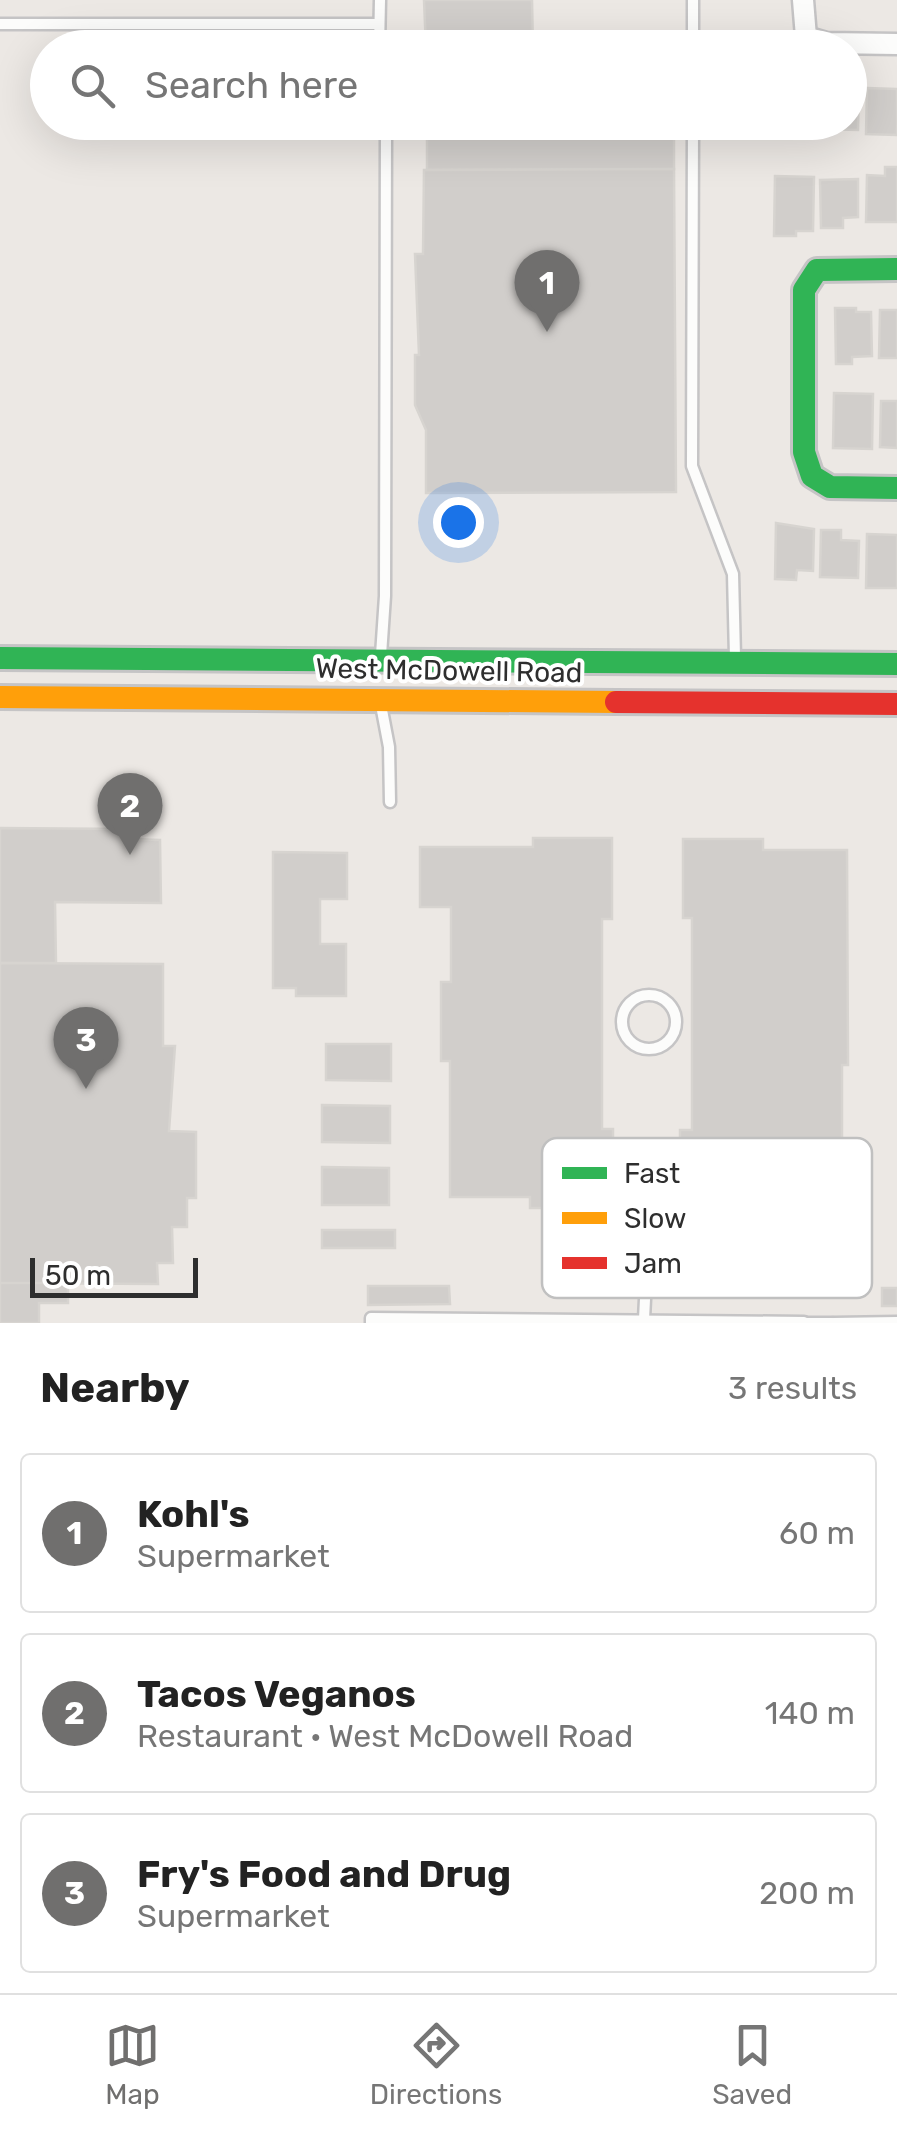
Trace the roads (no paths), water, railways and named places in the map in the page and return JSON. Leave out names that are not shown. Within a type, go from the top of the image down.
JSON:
[{"type":"main road","points":[[897,268],[817,270],[804,290],[804,452],[812,476],[830,487],[897,488]]},
{"type":"main road","name":"West McDowell Road","points":[[0,658],[897,664]]},
{"type":"main road","points":[[380,662],[380,700]]},
{"type":"main road","name":"West McDowell Road","points":[[0,697],[897,704]]},
{"type":"street","points":[[802,0],[805,30]]},
{"type":"street","points":[[867,44],[897,44]]},
{"type":"lane","points":[[379,30],[380,0]]},
{"type":"lane","points":[[693,0],[693,30]]},
{"type":"lane","points":[[0,24],[379,24]]},
{"type":"lane","points":[[380,662],[385,577],[386,140]]},
{"type":"lane","points":[[693,140],[692,466],[732,574],[735,663]]},
{"type":"lane","points":[[380,700],[389,747],[390,802]]},
{"type":"lane","points":[[653,995],[668,1004],[676,1019],[675,1028],[659,1047],[642,1048],[626,1038],[621,1021],[628,1004],[653,995]]},
{"type":"lane","points":[[644,1319],[645,1298]]},
{"type":"lane","points":[[371,1323],[371,1318],[897,1322]]},
{"type":"place","name":"Kohl's","points":[[547,332]]},
{"type":"place","name":"Tacos Veganos","points":[[130,855]]},
{"type":"place","name":"Fry's Food and Drug","points":[[86,1089]]}]
